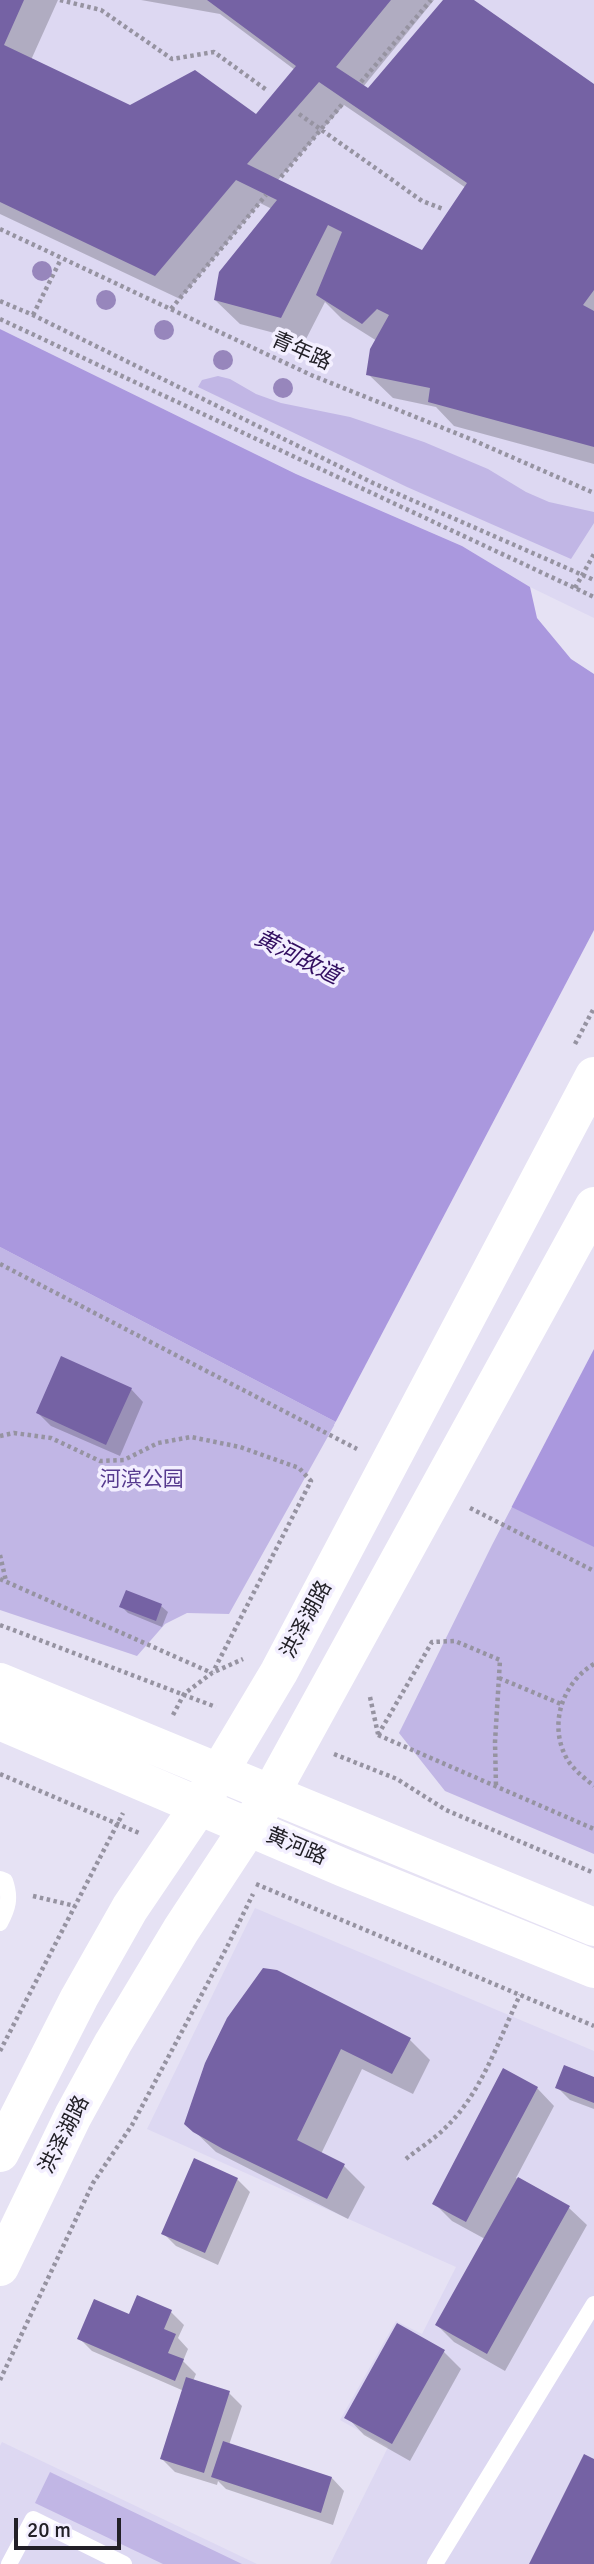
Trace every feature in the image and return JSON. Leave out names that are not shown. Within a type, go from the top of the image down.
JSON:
[{"type":"main road","name":"洪泽湖路","points":[[0,2153],[85,1987],[130,1908],[220,1773],[262,1665],[594,1076]]},
{"type":"main road","name":"洪泽湖路","points":[[0,2267],[73,2116],[113,2043],[221,1869],[265,1834],[271,1793],[594,1206]]},
{"type":"main road","name":"黄河路","points":[[0,1682],[594,1927]]},
{"type":"main road","name":"黄河路","points":[[0,1721],[265,1834],[594,1969]]},
{"type":"lane","points":[[0,1923],[7,1909],[4,1885]]},
{"type":"lane","points":[[435,2564],[594,2304]]},
{"type":"lane","points":[[9,2564],[33,2519],[124,2564]]},
{"type":"path","points":[[60,0],[101,10],[172,59],[214,52],[268,91]]},
{"type":"path","points":[[361,82],[430,0]]},
{"type":"path","points":[[281,177],[344,102]]},
{"type":"path","points":[[299,114],[422,201],[443,209]]},
{"type":"path","points":[[170,309],[266,195]]},
{"type":"path","name":"青年路","points":[[0,229],[311,375],[468,438],[594,493]]},
{"type":"path","points":[[33,315],[61,259]]},
{"type":"path","points":[[0,301],[361,478],[594,580]]},
{"type":"path","points":[[0,319],[594,597]]},
{"type":"path","points":[[575,588],[594,554]]},
{"type":"path","points":[[0,1264],[361,1451]]},
{"type":"path","points":[[0,1436],[14,1433],[51,1438],[100,1461],[124,1460],[158,1443],[191,1437],[240,1447],[299,1468],[312,1481],[212,1673],[184,1695],[157,1747]]},
{"type":"path","points":[[459,1502],[594,1571]]},
{"type":"path","points":[[0,1555],[6,1582]]},
{"type":"path","points":[[0,1579],[212,1673],[262,1665]]},
{"type":"path","points":[[378,1735],[432,1642],[455,1641],[500,1660],[495,1742],[496,1787]]},
{"type":"path","points":[[594,1664],[576,1676],[567,1690],[558,1718],[562,1749],[569,1762],[594,1786]]},
{"type":"path","points":[[499,1678],[561,1704]]},
{"type":"path","points":[[370,1698],[378,1735]]},
{"type":"path","points":[[378,1735],[594,1829]]},
{"type":"path","points":[[0,1774],[171,1847]]},
{"type":"path","points":[[0,2051],[139,1781]]},
{"type":"path","points":[[0,2380],[93,2183],[132,2125],[226,1950],[257,1885],[265,1834]]},
{"type":"path","points":[[221,1869],[594,2026]]},
{"type":"path","points":[[4,1885],[75,1906]]},
{"type":"path","points":[[405,2159],[446,2128],[464,2106],[520,1995]]},
{"type":"shaded area","points":[[0,0],[594,0],[594,618],[530,587],[462,546],[296,474],[0,329]]},
{"type":"shaded area","points":[[255,1908],[594,2051],[594,2564],[330,2564],[388,2447],[340,2420],[396,2321],[422,2334],[456,2267],[147,2129]]},
{"type":"shaded area","points":[[2,2442],[257,2564],[0,2564]]},
{"type":"green space","points":[[218,376],[281,403],[350,417],[424,442],[488,469],[526,492],[549,502],[594,512],[594,523],[571,559],[407,487],[198,387],[202,380]]},
{"type":"green space","name":"河滨公园","points":[[0,1247],[336,1422],[229,1614],[187,1613],[165,1624],[137,1656],[0,1610]]},
{"type":"green space","points":[[594,1349],[594,1854],[445,1791],[399,1733],[492,1545]]},
{"type":"green space","points":[[50,2472],[242,2564],[163,2564],[35,2503]]},
{"type":"water","name":"黄河故道","points":[[0,329],[296,474],[462,546],[530,587],[537,618],[571,659],[594,674],[594,1547],[336,1422],[0,1247]]},
{"type":"pier","points":[[594,930],[594,1349],[510,1510],[334,1425]]},
{"type":"building","points":[[0,0],[24,0],[4,45],[130,105],[195,70],[256,114],[296,66],[207,0],[391,0],[336,67],[368,88],[443,0],[474,0],[594,84],[594,290],[583,305],[594,311],[594,447],[428,402],[430,388],[366,375],[370,349],[389,315],[377,309],[362,324],[316,295],[342,232],[328,225],[281,318],[214,300],[219,272],[277,200],[236,180],[155,276],[0,202]],"holes":[[[319,82],[467,183],[422,250],[247,164]]]},
{"type":"building","points":[[61,1356],[132,1388],[106,1445],[36,1413]]},
{"type":"building","points":[[126,1590],[162,1604],[156,1621],[119,1607]]},
{"type":"building","points":[[263,1968],[277,1970],[411,2038],[392,2074],[341,2049],[297,2140],[345,2164],[327,2199],[223,2149],[184,2124],[205,2063],[227,2018]]},
{"type":"building","points":[[564,2065],[594,2077],[594,2103],[555,2088]]},
{"type":"building","points":[[503,2068],[538,2087],[466,2222],[432,2204]]},
{"type":"building","points":[[194,2158],[238,2178],[205,2253],[161,2234]]},
{"type":"building","points":[[518,2177],[570,2206],[487,2354],[435,2325]]},
{"type":"building","points":[[137,2295],[172,2310],[164,2329],[176,2334],[168,2353],[184,2359],[175,2381],[77,2339],[94,2299],[129,2314]]},
{"type":"building","points":[[397,2323],[445,2350],[392,2444],[344,2418]]},
{"type":"building","points":[[186,2377],[230,2391],[204,2473],[160,2459]]},
{"type":"building","points":[[223,2441],[332,2477],[321,2513],[211,2477]]},
{"type":"building","points":[[584,2454],[594,2459],[594,2564],[529,2564]]}]
